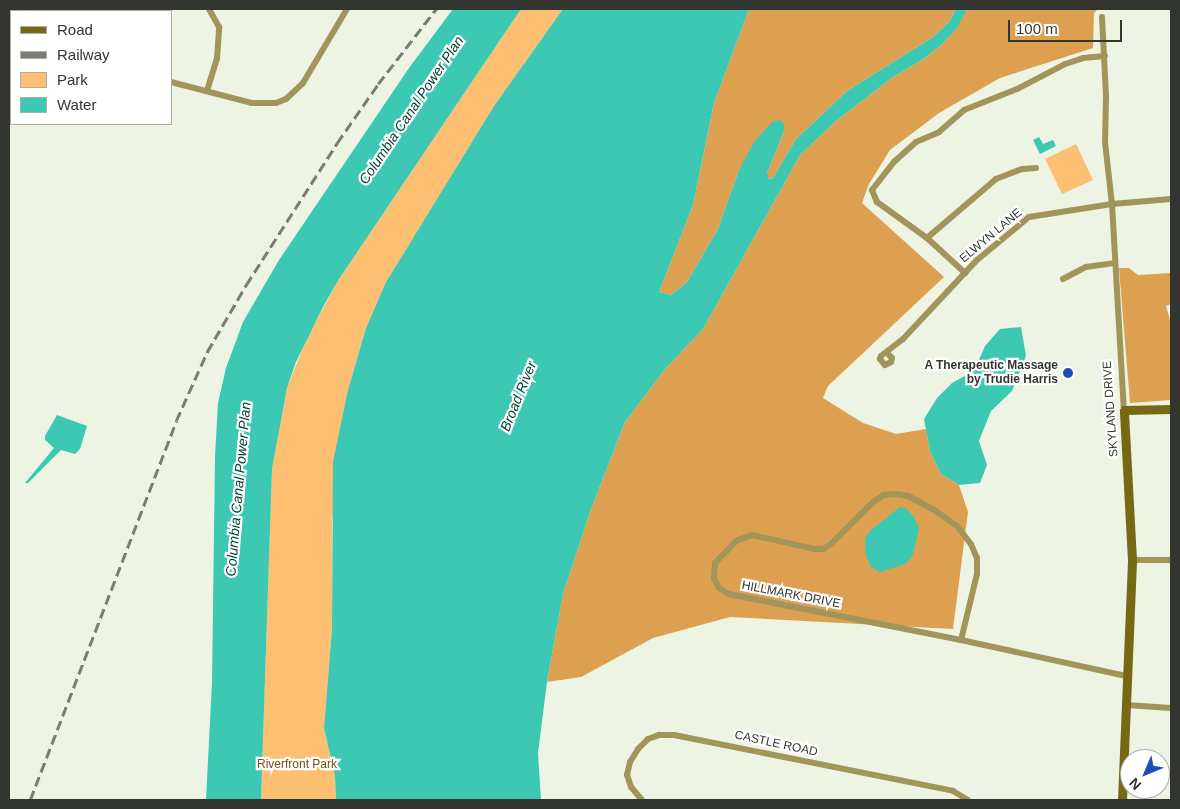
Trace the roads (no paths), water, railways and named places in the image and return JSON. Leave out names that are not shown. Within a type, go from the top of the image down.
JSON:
[{"type":"street","points":[[207,91],[217,59],[219,27],[209,9]]},
{"type":"street","points":[[172,82],[252,104],[276,103],[286,99],[303,83],[347,9]]},
{"type":"street","name":"SKYLAND DRIVE","points":[[1102,17],[1105,56],[1105,142],[1112,204],[1132,560],[1122,800]]},
{"type":"street","points":[[965,273],[927,238],[877,202],[872,190],[895,161],[916,142],[939,132],[964,110],[1017,90],[1065,64],[1083,58],[1105,56]]},
{"type":"street","points":[[927,238],[996,179],[1022,169],[1036,168]]},
{"type":"street","name":"ELWYN LANE","points":[[887,353],[903,340],[977,260],[1029,217],[1112,204],[1171,199]]},
{"type":"street","points":[[1063,278],[1086,267],[1114,263]]},
{"type":"street","points":[[1124,410],[1171,409]]},
{"type":"street","name":"HILLMARK DRIVE","points":[[961,640],[977,574],[978,558],[971,544],[958,527],[936,511],[908,496],[884,495],[873,502],[831,544],[823,548],[815,549],[752,535],[736,541],[715,563],[714,578],[719,588],[729,594],[961,640],[1126,676]]},
{"type":"street","points":[[1132,560],[1171,560]]},
{"type":"street","points":[[1126,705],[1171,708]]},
{"type":"street","name":"CASTLE ROAD","points":[[642,800],[631,787],[627,775],[630,762],[638,749],[648,739],[660,735],[674,735],[952,791],[968,800]]},
{"type":"water","points":[[78,9],[78,10],[35,10]]},
{"type":"water","name":"Columbia Canal Power Plan","points":[[453,9],[521,9],[339,279],[296,362],[287,388],[272,469],[261,800],[206,800],[212,682],[215,456],[218,403],[226,368],[243,322],[279,260],[409,68]]},
{"type":"water","name":"Broad River","points":[[563,9],[749,9],[714,103],[693,205],[659,292],[671,295],[687,282],[718,229],[739,170],[754,142],[772,122],[780,120],[784,124],[784,131],[767,173],[769,179],[773,178],[796,139],[847,91],[933,37],[949,22],[956,9],[967,9],[957,28],[942,44],[925,58],[893,77],[836,121],[800,155],[703,329],[665,369],[625,422],[591,509],[563,594],[547,682],[538,753],[541,800],[336,800],[335,776],[324,728],[332,628],[333,462],[348,390],[366,328],[386,282],[494,106]]},
{"type":"water","points":[[1039,137],[1043,144],[1053,140],[1056,146],[1040,154],[1033,140]]},
{"type":"water","points":[[1021,327],[1026,356],[1012,391],[991,411],[979,441],[987,465],[980,483],[959,485],[941,474],[930,451],[924,419],[937,398],[952,383],[974,371],[985,346],[1000,329]]},
{"type":"water","points":[[57,415],[87,426],[80,449],[75,454],[61,450],[28,483],[25,483],[54,448],[45,440],[45,436]]},
{"type":"water","points":[[900,507],[906,508],[914,517],[919,528],[912,557],[905,564],[880,572],[871,567],[866,556],[865,538],[871,530]]},
{"type":"railway","points":[[30,800],[176,421],[207,352],[246,285],[337,143],[378,84],[436,9]]},
{"type":"place","name":"A Therapeutic Massage by Trudie Harris","points":[[1068,373]]},
{"type":"park label","name":"Riverfront Park","points":[[297,765]]}]
